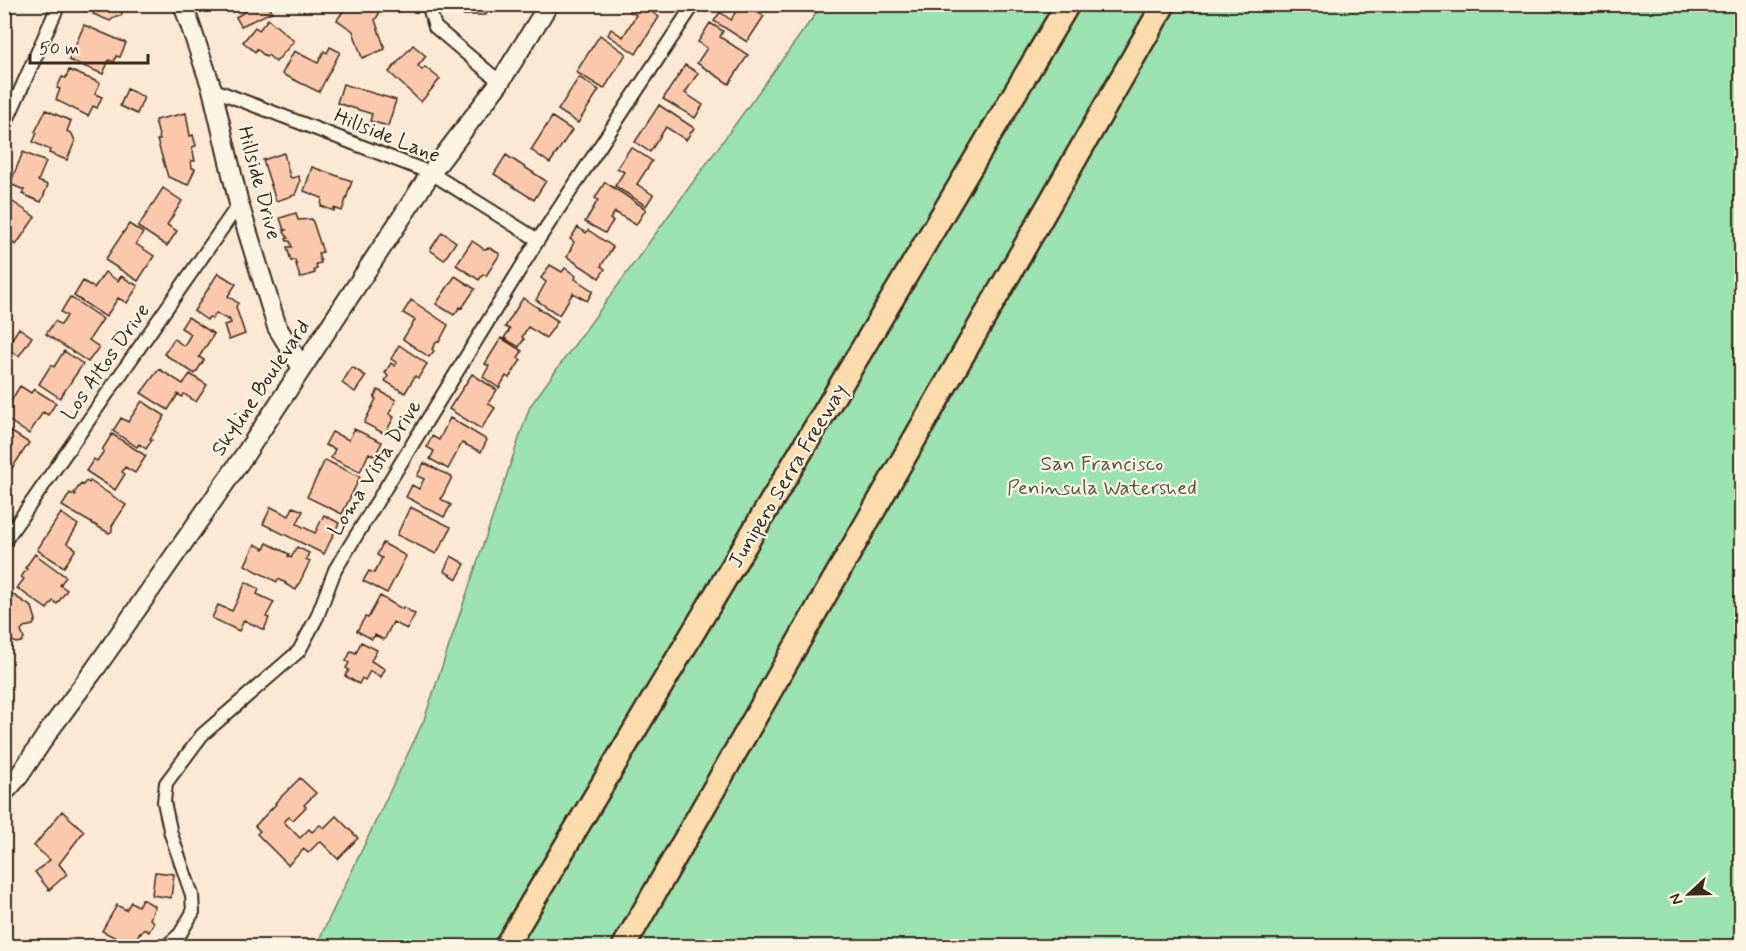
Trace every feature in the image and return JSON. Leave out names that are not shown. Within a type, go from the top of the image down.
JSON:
[{"type":"highway","name":"Junipero Serra Freeway","points":[[506,946],[1068,4]]},
{"type":"highway","points":[[624,946],[668,874],[1164,4]]},
{"type":"main road","name":"Hillside Drive","points":[[183,4],[212,89],[239,204],[277,327],[302,368]]},
{"type":"main road","name":"Skyline Boulevard","points":[[4,793],[19,776],[128,623],[302,368],[431,173],[500,82],[549,4]]},
{"type":"street","points":[[6,121],[59,4]]},
{"type":"street","points":[[428,4],[435,27],[500,82]]},
{"type":"street","name":"Loma Vista Drive","points":[[167,946],[180,934],[193,912],[192,894],[171,834],[164,802],[166,783],[202,735],[299,651],[317,617],[335,570],[538,240],[694,4]]},
{"type":"street","name":"Hillside Lane","points":[[212,89],[431,173],[538,240]]},
{"type":"street","name":"Los Altos Drive","points":[[4,542],[239,204]]},
{"type":"green space","name":"San Francisco Peninsula Watershed","points":[[822,5],[1741,5],[1741,946],[316,946],[424,720],[530,406]]},
{"type":"building","points":[[97,4],[122,4],[121,16],[116,16],[110,21],[93,14]]},
{"type":"building","points":[[223,4],[268,4],[272,12],[241,26],[236,17],[246,11],[243,5],[235,10],[231,8],[226,10]]},
{"type":"building","points":[[348,4],[385,4],[375,20],[385,49],[362,58],[353,31],[337,20]]},
{"type":"building","points":[[456,4],[489,4],[489,7],[486,6],[486,15],[462,15],[461,7],[456,7]]},
{"type":"building","points":[[634,4],[640,4],[659,17],[636,54],[608,35],[611,29],[623,37],[636,15],[629,11]]},
{"type":"building","points":[[740,4],[761,4],[756,12],[764,16],[747,42],[714,21],[720,12],[731,20]]},
{"type":"building","points":[[268,19],[294,41],[276,62],[257,49],[255,52],[243,42],[255,27],[259,30]]},
{"type":"building","points":[[710,23],[723,31],[720,37],[748,55],[729,84],[697,63],[707,48],[698,42]]},
{"type":"building","points":[[84,25],[126,43],[120,57],[116,56],[114,62],[109,60],[103,74],[69,60]]},
{"type":"building","points":[[600,35],[626,54],[604,89],[576,72]]},
{"type":"building","points":[[413,45],[426,56],[418,66],[422,70],[425,67],[440,79],[421,102],[389,72]]},
{"type":"building","points":[[330,47],[340,52],[319,92],[282,74],[294,51],[318,63],[324,51],[327,53]]},
{"type":"building","points":[[685,65],[698,73],[685,93],[703,105],[695,118],[663,99]]},
{"type":"building","points":[[69,70],[100,83],[95,94],[102,97],[97,108],[93,106],[88,116],[56,100],[60,89],[57,88],[62,77],[66,78]]},
{"type":"building","points":[[579,77],[599,90],[578,123],[558,110]]},
{"type":"building","points":[[343,84],[396,100],[388,126],[370,121],[372,114],[337,103]]},
{"type":"building","points":[[127,89],[144,97],[137,114],[120,106]]},
{"type":"building","points":[[659,105],[694,128],[686,140],[666,127],[650,152],[635,142]]},
{"type":"building","points":[[46,110],[71,121],[67,131],[72,134],[75,141],[67,160],[49,153],[50,150],[33,142],[37,133],[35,132]]},
{"type":"building","points":[[186,113],[190,136],[193,135],[196,146],[192,147],[195,161],[191,161],[192,168],[195,169],[188,185],[168,177],[157,140],[160,140],[155,120]]},
{"type":"building","points":[[552,117],[572,130],[550,163],[531,150]]},
{"type":"building","points":[[631,147],[652,161],[637,184],[653,195],[646,206],[615,186],[624,172],[617,168]]},
{"type":"building","points":[[23,152],[46,162],[38,181],[48,185],[41,202],[22,194],[24,190],[10,184]]},
{"type":"building","points":[[284,153],[290,177],[299,176],[300,182],[295,195],[276,201],[263,160]]},
{"type":"building","points":[[506,155],[546,181],[534,200],[494,174]]},
{"type":"building","points":[[312,167],[352,181],[342,211],[334,208],[334,211],[321,206],[322,198],[304,191]]},
{"type":"building","points":[[605,182],[646,209],[636,225],[615,212],[610,219],[613,221],[605,233],[585,222]]},
{"type":"building","points":[[163,188],[182,201],[167,225],[177,231],[167,246],[138,227]]},
{"type":"building","points":[[4,196],[35,217],[16,245],[4,238]]},
{"type":"building","points":[[296,213],[298,220],[312,219],[323,252],[318,253],[321,263],[316,264],[315,273],[300,278],[295,260],[291,261],[287,247],[292,247],[290,241],[286,239],[288,238],[284,232],[286,230],[280,218]]},
{"type":"building","points":[[129,224],[143,233],[136,244],[154,256],[138,281],[105,260]]},
{"type":"building","points":[[578,227],[586,233],[588,230],[613,247],[601,266],[605,269],[599,278],[567,257],[574,242],[570,239]]},
{"type":"building","points":[[442,232],[456,242],[444,260],[430,250]]},
{"type":"building","points":[[472,241],[484,249],[490,248],[500,254],[486,276],[483,274],[479,280],[456,265]]},
{"type":"building","points":[[550,265],[562,272],[565,268],[576,276],[575,279],[593,291],[587,301],[573,293],[559,315],[536,300],[546,282],[541,278]]},
{"type":"building","points":[[105,272],[118,281],[121,276],[138,286],[127,303],[118,298],[106,317],[74,296],[83,281],[94,288]]},
{"type":"building","points":[[218,273],[236,284],[228,296],[238,303],[236,307],[245,334],[229,340],[224,325],[231,323],[229,318],[228,320],[216,313],[212,319],[209,317],[207,320],[194,311]]},
{"type":"building","points":[[455,276],[475,289],[462,308],[460,307],[454,315],[436,304]]},
{"type":"building","points":[[70,297],[103,319],[89,340],[99,347],[88,362],[46,334],[55,321],[61,325],[67,316],[61,312]]},
{"type":"building","points":[[523,298],[558,321],[546,338],[528,327],[519,347],[504,338],[510,329],[505,327]]},
{"type":"building","points":[[411,300],[448,325],[429,357],[403,339],[415,320],[403,313]]},
{"type":"building","points":[[188,317],[214,334],[199,357],[204,360],[195,374],[164,354],[174,339],[184,346],[191,334],[181,328]]},
{"type":"building","points":[[19,328],[32,337],[19,356],[6,348]]},
{"type":"building","points":[[501,338],[522,351],[518,358],[521,360],[509,378],[506,376],[499,388],[483,377],[489,366],[485,364]]},
{"type":"building","points":[[399,345],[427,364],[418,378],[415,376],[405,393],[385,381],[388,376],[385,373],[391,363],[395,366],[397,363],[391,359]]},
{"type":"building","points":[[64,351],[83,364],[60,398],[39,384],[51,365],[54,367]]},
{"type":"building","points":[[352,367],[366,376],[355,392],[342,383]]},
{"type":"building","points":[[159,369],[183,384],[190,374],[207,385],[196,402],[184,394],[182,397],[178,394],[168,410],[141,393]]},
{"type":"building","points":[[472,374],[497,390],[488,403],[495,408],[481,429],[449,409]]},
{"type":"building","points":[[20,386],[31,393],[34,389],[56,403],[48,415],[43,412],[29,434],[4,417],[4,403],[8,406]]},
{"type":"building","points":[[378,390],[396,400],[389,414],[394,417],[385,434],[364,423]]},
{"type":"building","points":[[142,401],[165,416],[146,449],[139,444],[137,447],[113,431],[121,418],[128,422]]},
{"type":"building","points":[[450,418],[487,440],[481,452],[462,443],[448,469],[430,459],[434,451],[427,447],[432,436],[439,440]]},
{"type":"building","points":[[4,427],[29,443],[10,471],[4,467]]},
{"type":"building","points":[[354,429],[382,442],[375,456],[369,453],[360,472],[331,458],[335,449],[325,445],[332,432],[349,440]]},
{"type":"building","points":[[112,434],[146,456],[135,473],[125,467],[122,472],[125,474],[115,490],[86,471],[94,459],[97,461]]},
{"type":"building","points":[[325,460],[360,477],[342,514],[307,497]]},
{"type":"building","points":[[424,463],[452,477],[441,499],[451,505],[444,517],[406,497],[412,485],[419,489],[424,479],[417,476]]},
{"type":"building","points":[[86,481],[89,483],[90,481],[126,505],[109,533],[62,506],[70,493],[75,496],[74,493]]},
{"type":"building","points":[[271,507],[289,516],[293,507],[303,511],[297,524],[315,533],[324,515],[339,523],[324,554],[263,524]]},
{"type":"building","points":[[410,507],[451,527],[436,554],[397,535]]},
{"type":"building","points":[[61,513],[78,525],[67,543],[76,549],[64,567],[37,550]]},
{"type":"building","points":[[267,543],[289,554],[291,558],[297,547],[309,553],[306,559],[310,561],[296,590],[278,579],[277,582],[245,565],[255,544],[264,549]]},
{"type":"building","points":[[383,543],[406,556],[387,593],[363,581],[369,571],[374,573],[382,558],[377,555]]},
{"type":"building","points":[[35,554],[66,577],[60,585],[67,590],[57,604],[53,601],[47,609],[17,588],[24,579],[21,577],[27,569],[25,568]]},
{"type":"building","points":[[451,556],[465,564],[457,579],[444,571]]},
{"type":"building","points":[[246,582],[259,589],[257,594],[274,602],[266,617],[269,618],[264,630],[244,620],[239,631],[212,618],[218,605],[232,611]]},
{"type":"building","points":[[7,591],[32,607],[36,620],[33,625],[24,627],[21,631],[24,639],[21,642],[16,643],[4,636],[4,595]]},
{"type":"building","points":[[380,596],[415,614],[407,629],[393,622],[384,640],[375,635],[372,639],[357,631],[365,617],[368,618]]},
{"type":"building","points":[[361,642],[377,650],[371,661],[385,669],[381,677],[370,671],[365,680],[362,678],[359,684],[345,676],[349,670],[346,668],[349,663],[346,661],[351,651],[356,653]]},
{"type":"building","points":[[300,778],[316,793],[293,820],[289,817],[284,822],[300,838],[309,829],[312,832],[320,825],[324,828],[336,816],[358,838],[338,859],[320,841],[308,853],[304,849],[288,865],[257,834],[260,831],[255,826]]},
{"type":"building","points":[[62,811],[84,831],[59,864],[67,874],[49,890],[35,872],[50,860],[34,846]]},
{"type":"building","points":[[155,872],[174,874],[171,898],[152,895]]},
{"type":"building","points":[[142,899],[155,906],[150,919],[154,922],[149,932],[144,929],[140,932],[132,946],[102,931],[117,905],[126,910],[131,902],[138,906]]}]
